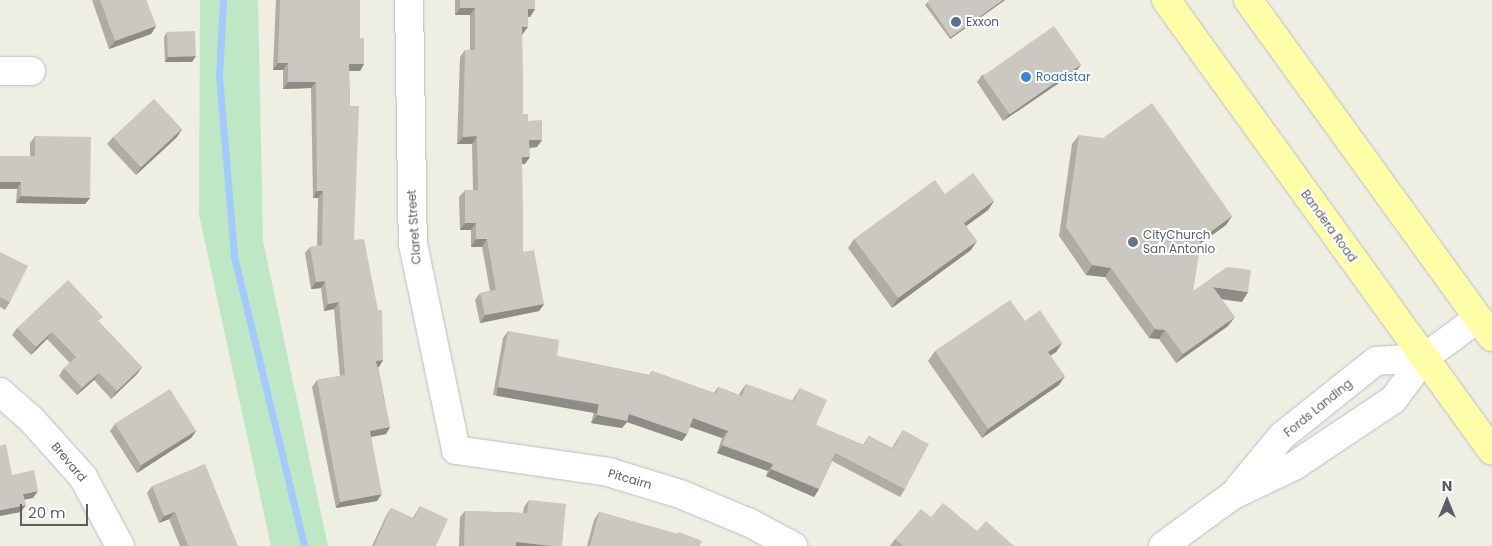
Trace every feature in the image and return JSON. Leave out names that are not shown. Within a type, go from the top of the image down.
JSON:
[{"type":"main road","name":"Bandera Road","points":[[1166,0],[1492,451]]},
{"type":"main road","points":[[1248,0],[1485,328]]},
{"type":"street","name":"Claret Street","points":[[409,0],[413,244],[456,450]]},
{"type":"street","points":[[0,71],[31,70]]},
{"type":"street","name":"Fords Landing","points":[[1233,495],[1282,436],[1376,361],[1424,358],[1485,328]]},
{"type":"street","name":"Fords Landing","points":[[1163,546],[1233,495],[1294,466],[1393,400],[1424,358]]},
{"type":"street","name":"Brevard","points":[[0,392],[31,419],[84,477],[120,546]]},
{"type":"street","name":"Pitcairn","points":[[456,450],[608,472],[680,494],[750,523],[793,546]]},
{"type":"green space","points":[[200,0],[258,0],[263,241],[328,546],[271,546],[199,215]]},
{"type":"building","points":[[100,0],[146,0],[156,26],[115,41]]},
{"type":"building","points":[[280,0],[360,0],[360,38],[364,38],[364,64],[349,64],[350,106],[359,106],[354,240],[364,239],[378,310],[382,310],[383,360],[376,361],[390,427],[370,431],[382,494],[340,502],[317,380],[345,375],[339,302],[328,304],[325,281],[316,282],[310,247],[322,245],[323,191],[317,191],[316,82],[288,82],[288,63],[278,63]]},
{"type":"building","points":[[460,0],[535,0],[535,9],[528,9],[528,27],[522,27],[523,114],[528,114],[528,121],[542,120],[542,140],[529,140],[530,157],[522,157],[523,252],[534,250],[544,304],[485,315],[480,293],[496,290],[487,239],[476,239],[476,223],[465,223],[465,190],[478,190],[477,136],[463,137],[465,50],[475,50],[475,8],[460,8]]},
{"type":"building","name":"Exxon","points":[[930,0],[1003,0],[951,37],[927,2]]},
{"type":"building","name":"Roadstar","points":[[1054,26],[1081,65],[1010,114],[983,76]]},
{"type":"building","points":[[195,31],[196,56],[168,57],[167,32]]},
{"type":"building","points":[[154,99],[182,129],[141,167],[113,137]]},
{"type":"building","name":"CityChurch San Antonio","points":[[1152,103],[1232,216],[1201,239],[1193,291],[1227,267],[1251,270],[1248,292],[1213,287],[1235,317],[1183,354],[1165,330],[1155,329],[1111,268],[1092,265],[1066,227],[1079,135],[1103,138]]},
{"type":"building","points":[[35,136],[91,137],[90,198],[21,196],[21,182],[0,182],[0,156],[35,156]]},
{"type":"building","points":[[973,173],[994,201],[964,223],[977,241],[898,298],[854,239],[935,180],[945,194]]},
{"type":"building","points":[[0,252],[28,266],[10,302],[0,297]]},
{"type":"building","points":[[68,280],[103,317],[98,321],[142,367],[117,391],[99,373],[82,388],[64,368],[76,357],[52,332],[36,347],[17,328]]},
{"type":"building","points":[[1010,300],[1025,321],[1040,310],[1062,343],[1048,352],[1065,376],[988,429],[935,351]]},
{"type":"building","points":[[508,331],[559,340],[557,356],[650,375],[652,371],[716,394],[718,387],[742,396],[746,384],[794,401],[800,388],[827,400],[816,425],[864,445],[869,436],[893,449],[903,430],[929,444],[905,489],[835,453],[819,489],[771,469],[773,464],[722,445],[728,431],[693,418],[687,434],[629,414],[627,421],[597,415],[599,404],[498,387]]},
{"type":"building","points":[[170,389],[196,431],[141,465],[115,423]]},
{"type":"building","points":[[6,444],[12,475],[34,470],[38,491],[23,494],[26,505],[0,510],[0,446]]},
{"type":"building","points":[[205,464],[238,546],[188,546],[175,512],[164,516],[152,486]]},
{"type":"building","points":[[529,500],[566,504],[562,546],[516,542],[516,546],[464,546],[465,511],[527,513]]},
{"type":"building","points":[[943,503],[977,531],[986,521],[1014,546],[903,546],[895,539],[921,509],[931,517]]},
{"type":"building","points":[[420,506],[448,519],[436,546],[374,546],[391,508],[414,519]]},
{"type":"building","points":[[599,512],[678,534],[679,532],[702,541],[700,546],[590,546]]},
{"type":"waterway","points":[[223,0],[219,76],[234,256],[304,546]]},
{"type":"place","name":"Exxon","points":[[956,22]]},
{"type":"place","name":"Roadstar","points":[[1026,77]]},
{"type":"place","name":"CityChurch San Antonio","points":[[1133,242]]}]
